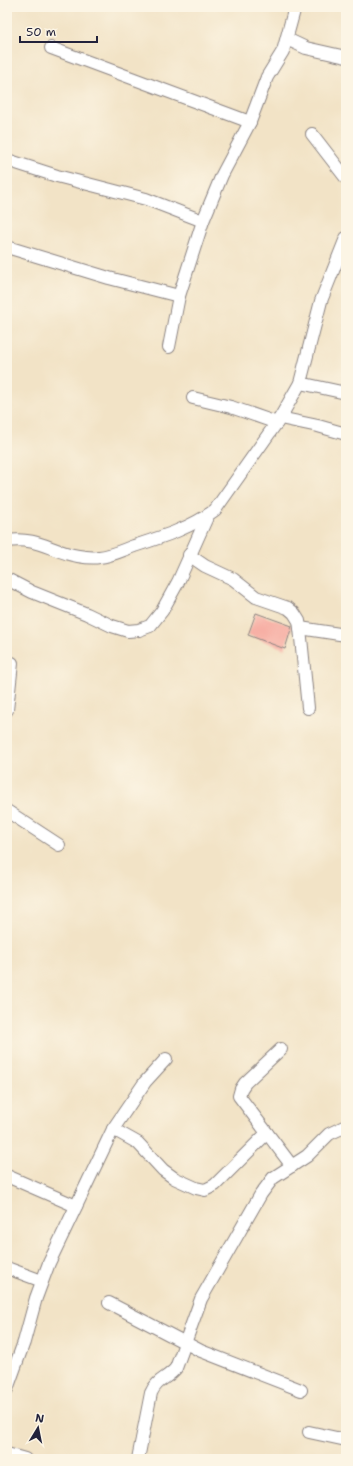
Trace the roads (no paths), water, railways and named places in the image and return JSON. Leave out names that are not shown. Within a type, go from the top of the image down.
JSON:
[{"type":"street","points":[[170,347],[179,296],[203,221],[222,175],[250,122],[267,77],[280,58],[287,39],[295,7]]},
{"type":"street","points":[[287,39],[306,48],[346,58]]},
{"type":"street","points":[[52,48],[250,122]]},
{"type":"street","points":[[312,134],[346,178]]},
{"type":"street","points":[[7,160],[56,176],[146,199],[203,221]]},
{"type":"street","points":[[7,541],[30,541],[78,556],[99,557],[114,554],[172,533],[201,520],[215,510],[278,420],[300,382],[321,301],[346,238]]},
{"type":"street","points":[[7,247],[109,278],[179,296]]},
{"type":"street","points":[[300,382],[346,393]]},
{"type":"street","points":[[193,398],[278,420],[318,426],[346,434]]},
{"type":"street","points":[[7,579],[32,592],[88,614],[112,626],[128,632],[139,630],[150,626],[162,611],[178,582],[208,515]]},
{"type":"street","points":[[189,555],[205,566],[233,579],[256,598],[288,608],[294,613],[299,621],[308,708]]},
{"type":"street","points":[[300,628],[346,635]]},
{"type":"street","points":[[7,710],[12,663]]},
{"type":"street","points":[[7,811],[59,845]]},
{"type":"street","points":[[282,1049],[245,1083],[239,1092],[239,1096],[292,1166]]},
{"type":"street","points":[[7,1389],[24,1342],[42,1281],[49,1263],[113,1129],[145,1082],[166,1059]]},
{"type":"street","points":[[138,1459],[151,1393],[154,1386],[160,1380],[172,1373],[176,1368],[204,1293],[262,1194],[273,1178],[306,1156],[330,1134],[346,1126]]},
{"type":"street","points":[[113,1129],[138,1143],[163,1170],[174,1178],[196,1188],[205,1190],[215,1185],[267,1133]]},
{"type":"street","points":[[7,1176],[76,1206]]},
{"type":"street","points":[[7,1268],[42,1281]]},
{"type":"street","points":[[109,1303],[219,1358],[301,1390]]},
{"type":"street","points":[[308,1432],[346,1440]]},
{"type":"street","points":[[7,1454],[25,1459]]}]
